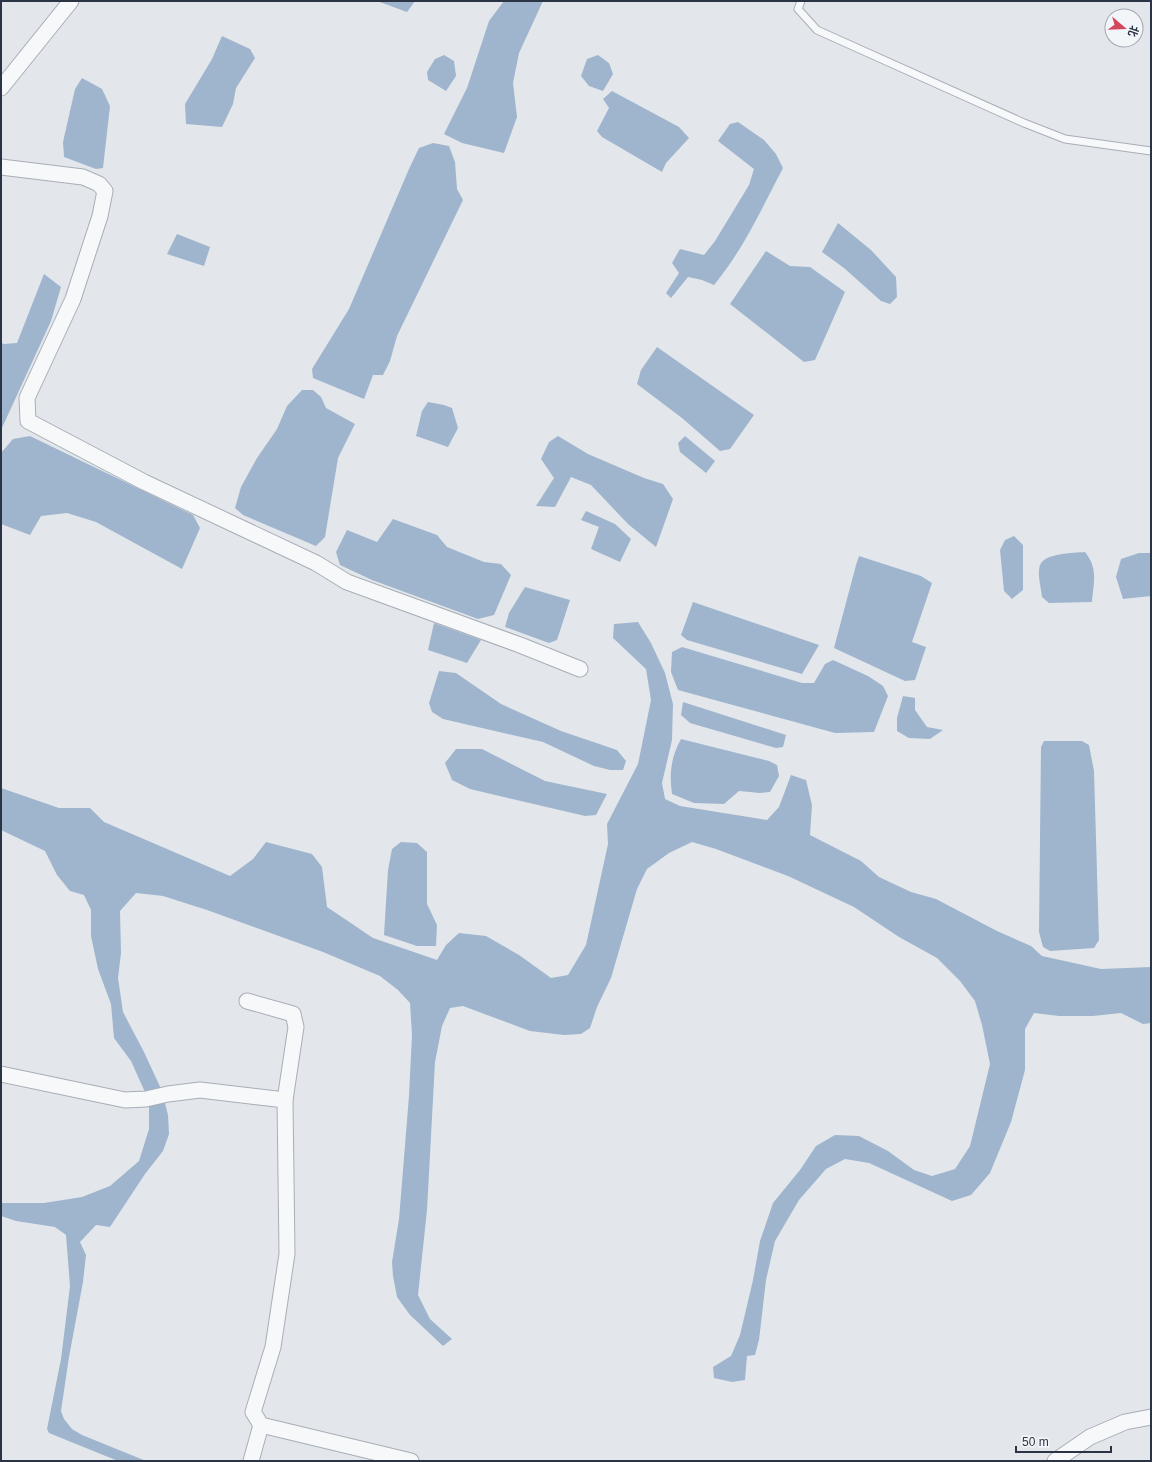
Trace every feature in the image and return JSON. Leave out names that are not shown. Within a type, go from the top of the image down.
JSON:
[{"type":"street","points":[[1,88],[71,1]]},
{"type":"street","points":[[1,167],[83,177],[99,184],[105,191],[100,216],[73,299],[27,398],[28,421],[144,482],[316,562],[348,582],[520,645],[580,669]]},
{"type":"street","points":[[247,1001],[293,1014],[296,1027],[285,1100],[287,1254],[273,1347],[253,1412],[261,1425],[411,1461]]},
{"type":"street","points":[[1,1074],[125,1100],[146,1099],[168,1094],[200,1090],[285,1100]]},
{"type":"street","points":[[1055,1461],[1090,1437],[1125,1422],[1151,1417]]},
{"type":"street","points":[[250,1461],[261,1425]]},
{"type":"lane","points":[[801,1],[798,10],[817,30],[1024,123],[1065,139],[1151,151]]},
{"type":"water","points":[[377,1],[415,1],[407,12]]},
{"type":"water","points":[[504,1],[543,1],[519,53],[513,83],[517,117],[504,153],[462,143],[444,134],[467,88],[489,21]]},
{"type":"water","points":[[222,36],[250,49],[255,58],[236,88],[233,104],[222,127],[186,124],[185,104],[212,59]]},
{"type":"water","points":[[444,55],[454,61],[456,76],[446,91],[428,80],[427,72],[435,59]]},
{"type":"water","points":[[598,55],[609,63],[613,74],[603,91],[589,86],[581,76],[587,59]]},
{"type":"water","points":[[82,78],[102,89],[110,106],[103,168],[96,169],[64,157],[63,142],[75,89]]},
{"type":"water","points":[[612,91],[679,127],[689,138],[666,163],[662,172],[602,137],[597,131],[609,108],[603,99]]},
{"type":"water","points":[[738,122],[764,140],[776,154],[783,168],[743,243],[714,285],[702,280],[688,277],[671,298],[666,293],[679,273],[672,263],[680,249],[704,255],[715,241],[749,185],[754,169],[718,141],[730,124]]},
{"type":"water","points":[[433,143],[449,146],[455,162],[457,189],[463,200],[397,336],[390,361],[383,375],[373,375],[364,399],[313,378],[312,369],[349,309],[419,148]]},
{"type":"water","points":[[838,223],[871,250],[896,277],[897,297],[890,304],[881,301],[844,268],[822,252]]},
{"type":"water","points":[[177,234],[210,247],[204,266],[167,254]]},
{"type":"water","points":[[766,251],[790,266],[810,267],[845,292],[815,360],[804,362],[730,304]]},
{"type":"water","points":[[44,274],[61,287],[51,321],[1,430],[1,343],[17,343]]},
{"type":"water","points":[[657,347],[754,415],[730,449],[720,451],[682,418],[637,384],[641,370]]},
{"type":"water","points":[[302,390],[313,390],[321,397],[326,408],[355,424],[338,458],[325,537],[316,546],[243,515],[235,508],[241,487],[257,458],[277,429],[287,406]]},
{"type":"water","points":[[428,402],[452,408],[458,428],[448,447],[416,436],[422,411]]},
{"type":"water","points":[[30,436],[193,515],[200,528],[182,569],[96,522],[67,513],[41,516],[30,535],[1,524],[1,453],[13,439]]},
{"type":"water","points":[[558,436],[588,454],[644,478],[663,484],[673,499],[656,547],[628,524],[591,485],[571,477],[555,507],[536,506],[554,478],[541,459],[549,442]]},
{"type":"water","points":[[685,436],[715,461],[706,473],[680,452],[678,443]]},
{"type":"water","points":[[586,511],[615,524],[631,539],[620,562],[591,549],[599,527],[581,520]]},
{"type":"water","points":[[393,519],[437,535],[447,547],[484,562],[501,564],[511,575],[494,615],[478,619],[372,580],[340,565],[336,552],[347,530],[377,542]]},
{"type":"water","points":[[1014,536],[1023,545],[1023,590],[1012,599],[1004,591],[1000,550],[1005,540]]},
{"type":"water","points":[[1085,552],[1092,564],[1094,576],[1092,602],[1049,603],[1042,597],[1039,576],[1040,565],[1047,558],[1053,556],[1067,553]]},
{"type":"water","points":[[1139,553],[1151,553],[1151,596],[1123,599],[1116,577],[1121,559]]},
{"type":"water","points":[[859,556],[921,576],[932,583],[912,642],[926,647],[915,680],[905,681],[834,648]]},
{"type":"water","points":[[525,587],[570,600],[557,640],[549,643],[505,627],[509,613]]},
{"type":"water","points":[[693,602],[819,645],[802,674],[687,640],[681,635]]},
{"type":"water","points":[[638,622],[651,643],[665,673],[673,704],[672,740],[662,783],[665,799],[680,806],[767,820],[779,807],[791,775],[806,780],[812,805],[810,835],[861,861],[879,877],[911,892],[936,899],[997,931],[1031,946],[1042,956],[1101,969],[1151,967],[1151,1023],[1143,1024],[1121,1013],[1093,1016],[1059,1016],[1034,1013],[1025,1029],[1025,1070],[1011,1122],[990,1173],[971,1195],[952,1201],[869,1163],[845,1159],[826,1169],[799,1200],[775,1241],[766,1280],[759,1340],[755,1355],[747,1356],[745,1380],[732,1382],[714,1378],[713,1367],[731,1356],[740,1335],[753,1280],[760,1241],[773,1203],[800,1170],[816,1146],[835,1135],[859,1136],[888,1151],[914,1170],[932,1176],[955,1169],[970,1146],[990,1064],[982,1025],[975,1001],[960,981],[937,958],[899,937],[854,907],[788,876],[716,849],[692,842],[669,853],[647,869],[637,889],[611,978],[597,1007],[590,1028],[581,1034],[564,1035],[530,1031],[463,1006],[450,1008],[442,1026],[435,1062],[427,1210],[418,1295],[430,1319],[452,1339],[443,1346],[410,1315],[397,1297],[393,1276],[392,1262],[399,1219],[409,1096],[412,1035],[410,1003],[398,990],[380,976],[323,952],[207,910],[163,896],[136,893],[120,911],[121,953],[118,978],[123,1012],[162,1091],[168,1115],[169,1134],[163,1151],[145,1174],[110,1227],[96,1225],[80,1242],[86,1255],[83,1282],[61,1411],[64,1419],[72,1429],[82,1435],[146,1461],[118,1461],[49,1433],[47,1429],[61,1359],[70,1286],[66,1235],[55,1227],[16,1221],[1,1216],[1,1203],[44,1203],[82,1197],[110,1186],[139,1161],[149,1129],[149,1101],[131,1061],[114,1038],[111,1004],[98,969],[91,936],[91,910],[84,895],[70,891],[57,875],[45,851],[1,830],[1,788],[59,808],[90,808],[104,822],[230,876],[253,859],[266,842],[312,854],[322,867],[327,907],[373,938],[437,960],[446,945],[459,933],[486,936],[519,955],[551,978],[568,975],[586,945],[608,844],[607,824],[638,764],[651,700],[646,669],[613,638],[614,624]]},
{"type":"water","points":[[434,623],[481,640],[467,663],[428,650]]},
{"type":"water","points":[[682,647],[802,683],[814,683],[825,664],[833,660],[868,676],[883,686],[888,696],[874,732],[835,733],[678,690],[671,672],[672,652]]},
{"type":"water","points":[[439,671],[456,673],[501,704],[561,731],[617,750],[626,761],[623,770],[610,770],[594,766],[543,742],[443,719],[432,712],[429,703]]},
{"type":"water","points":[[903,696],[915,698],[915,710],[927,727],[943,730],[930,739],[909,738],[897,731],[897,718]]},
{"type":"water","points":[[683,702],[786,735],[783,747],[776,748],[690,723],[681,715]]},
{"type":"water","points":[[681,739],[769,761],[777,765],[779,776],[770,792],[760,793],[739,791],[724,804],[694,803],[672,794],[671,780],[673,759]]},
{"type":"water","points":[[1044,741],[1082,741],[1089,745],[1094,771],[1099,940],[1094,948],[1050,951],[1043,947],[1039,932],[1041,747]]},
{"type":"water","points":[[456,749],[482,749],[545,781],[607,794],[596,815],[585,816],[470,789],[452,780],[445,763]]},
{"type":"water","points":[[401,842],[417,843],[427,852],[427,904],[437,925],[436,946],[417,946],[384,935],[388,870],[392,849]]}]
